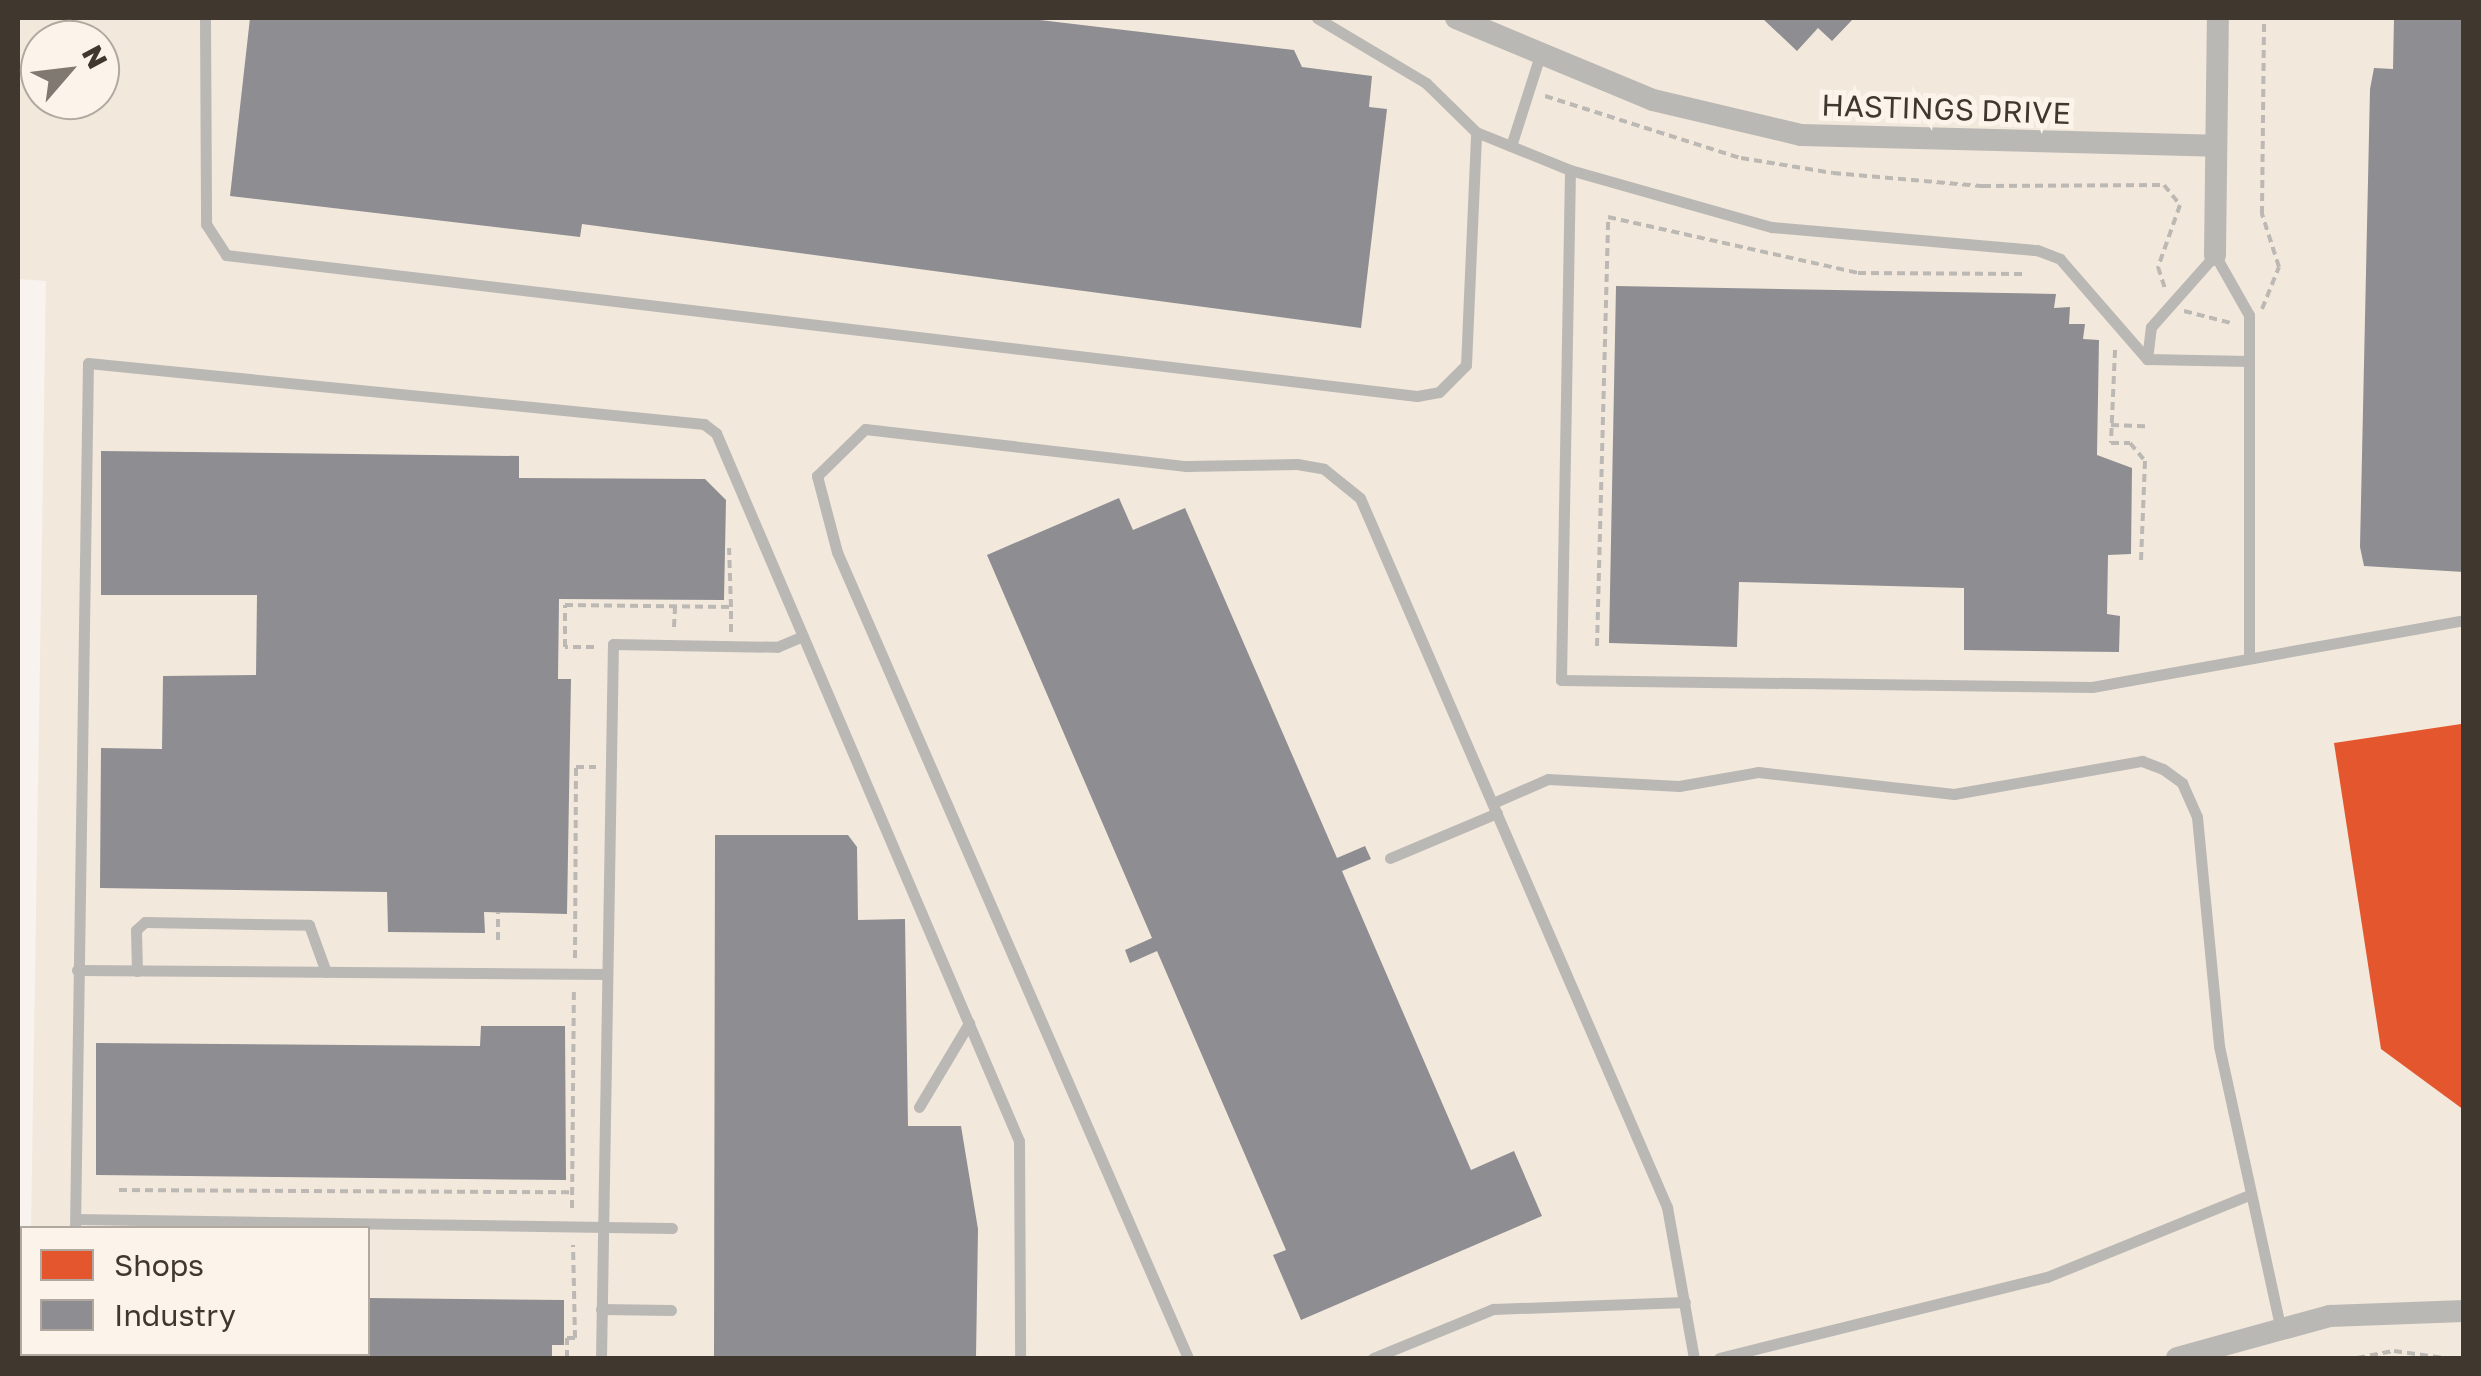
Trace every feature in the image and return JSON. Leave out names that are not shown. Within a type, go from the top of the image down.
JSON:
[{"type":"street","name":"HASTINGS DRIVE","points":[[1456,18],[1539,58],[1653,100],[1836,139],[2216,146]]},
{"type":"street","points":[[2215,255],[2218,18]]},
{"type":"street","points":[[2176,1358],[2280,1326],[2383,1310],[2464,1311]]},
{"type":"lane","points":[[205,18],[206,224],[226,255],[1417,396],[1439,392],[1466,365],[1476,132]]},
{"type":"lane","points":[[1317,18],[1426,84],[1476,132],[1570,170],[1772,227],[2036,250],[2060,259],[2147,359]]},
{"type":"lane","points":[[1510,146],[1539,58]]},
{"type":"lane","points":[[1570,170],[1560,680],[2092,687],[2249,655],[2464,620]]},
{"type":"lane","points":[[2147,359],[2151,327],[2215,255],[2249,315],[2249,655]]},
{"type":"lane","points":[[2147,359],[2250,362]]},
{"type":"lane","points":[[672,1228],[75,1224],[88,364],[704,424],[716,433],[1020,1142],[1020,1358]]},
{"type":"lane","points":[[1188,1358],[837,552],[817,476],[850,438],[886,426],[1186,466],[1324,469],[1376,525],[1667,1207],[1694,1358]]},
{"type":"lane","points":[[600,1358],[613,644],[777,648],[803,636]]},
{"type":"lane","points":[[1390,858],[1548,779],[1679,786],[1758,772],[1954,794],[2142,761],[2164,768],[2182,783],[2198,816],[2201,922],[2248,1195],[2280,1326]]},
{"type":"lane","points":[[137,970],[136,930],[145,922],[309,925],[326,972]]},
{"type":"lane","points":[[78,970],[607,974]]},
{"type":"lane","points":[[919,1107],[969,1023]]},
{"type":"lane","points":[[1719,1358],[2047,1277],[2248,1195]]},
{"type":"lane","points":[[1374,1358],[1492,1309],[1686,1302]]},
{"type":"lane","points":[[602,1310],[672,1310]]},
{"type":"path","points":[[1529,88],[1621,126],[1833,173],[1983,186],[2164,186],[2180,205],[2158,268],[2176,301],[2203,323],[2249,315],[2272,300],[2279,268],[2262,214],[2264,18]]},
{"type":"path","points":[[1597,646],[1608,216],[1858,273],[2028,274]]},
{"type":"path","points":[[2129,336],[2114,351],[2111,443],[2130,443],[2146,462],[2142,562]]},
{"type":"path","points":[[2112,425],[2145,426]]},
{"type":"path","points":[[729,548],[731,646]]},
{"type":"path","points":[[600,664],[600,647],[566,647],[565,606],[732,607]]},
{"type":"path","points":[[673,645],[675,606]]},
{"type":"path","points":[[572,1214],[576,767],[600,767],[600,750]]},
{"type":"path","points":[[498,912],[498,940]]},
{"type":"path","points":[[120,1190],[572,1192]]},
{"type":"path","points":[[567,1358],[566,1338],[576,1338],[573,1240]]},
{"type":"path","points":[[2356,1358],[2394,1351],[2445,1358]]},
{"type":"shaded area","points":[[18,18],[2463,18],[2463,1358],[29,1358],[370,1356],[370,1226],[31,1226],[46,281],[18,279]]},
{"type":"building: Shops","points":[[2461,724],[2464,1110],[2381,1049],[2334,743]]},
{"type":"building: Industry","points":[[250,18],[1023,18],[1294,50],[1302,67],[1372,76],[1369,107],[1387,109],[1361,328],[582,224],[580,237],[230,196]]},
{"type":"building: Industry","points":[[1762,18],[1854,18],[1832,41],[1818,28],[1797,51]]},
{"type":"building: Industry","points":[[2394,18],[2464,18],[2464,572],[2364,566],[2360,547],[2370,89],[2374,68],[2393,69]]},
{"type":"building: Industry","points":[[1616,286],[2056,294],[2054,308],[2070,307],[2069,324],[2085,324],[2083,339],[2099,340],[2097,455],[2132,468],[2131,554],[2108,555],[2107,614],[2120,616],[2119,652],[1964,650],[1964,588],[1739,582],[1737,647],[1609,643]]},
{"type":"building: Industry","points":[[101,451],[519,456],[519,478],[705,479],[726,500],[724,600],[559,599],[558,679],[571,679],[567,914],[484,912],[485,933],[388,932],[387,892],[100,888],[101,748],[162,749],[163,676],[256,675],[257,595],[101,595]]},
{"type":"building: Industry","points":[[1119,498],[1133,530],[1185,508],[1337,858],[1365,846],[1371,859],[1342,871],[1471,1170],[1514,1151],[1542,1216],[1301,1320],[1273,1255],[1286,1250],[1157,951],[1130,963],[1125,950],[1152,938],[987,555]]},
{"type":"building: Industry","points":[[715,835],[848,835],[857,847],[858,920],[905,919],[908,1126],[961,1126],[978,1229],[976,1358],[714,1358]]},
{"type":"building: Industry","points":[[481,1026],[565,1026],[566,1180],[96,1175],[96,1043],[480,1046]]},
{"type":"building: Industry","points":[[370,1298],[564,1300],[564,1345],[552,1345],[552,1358],[93,1358],[370,1356]]}]
